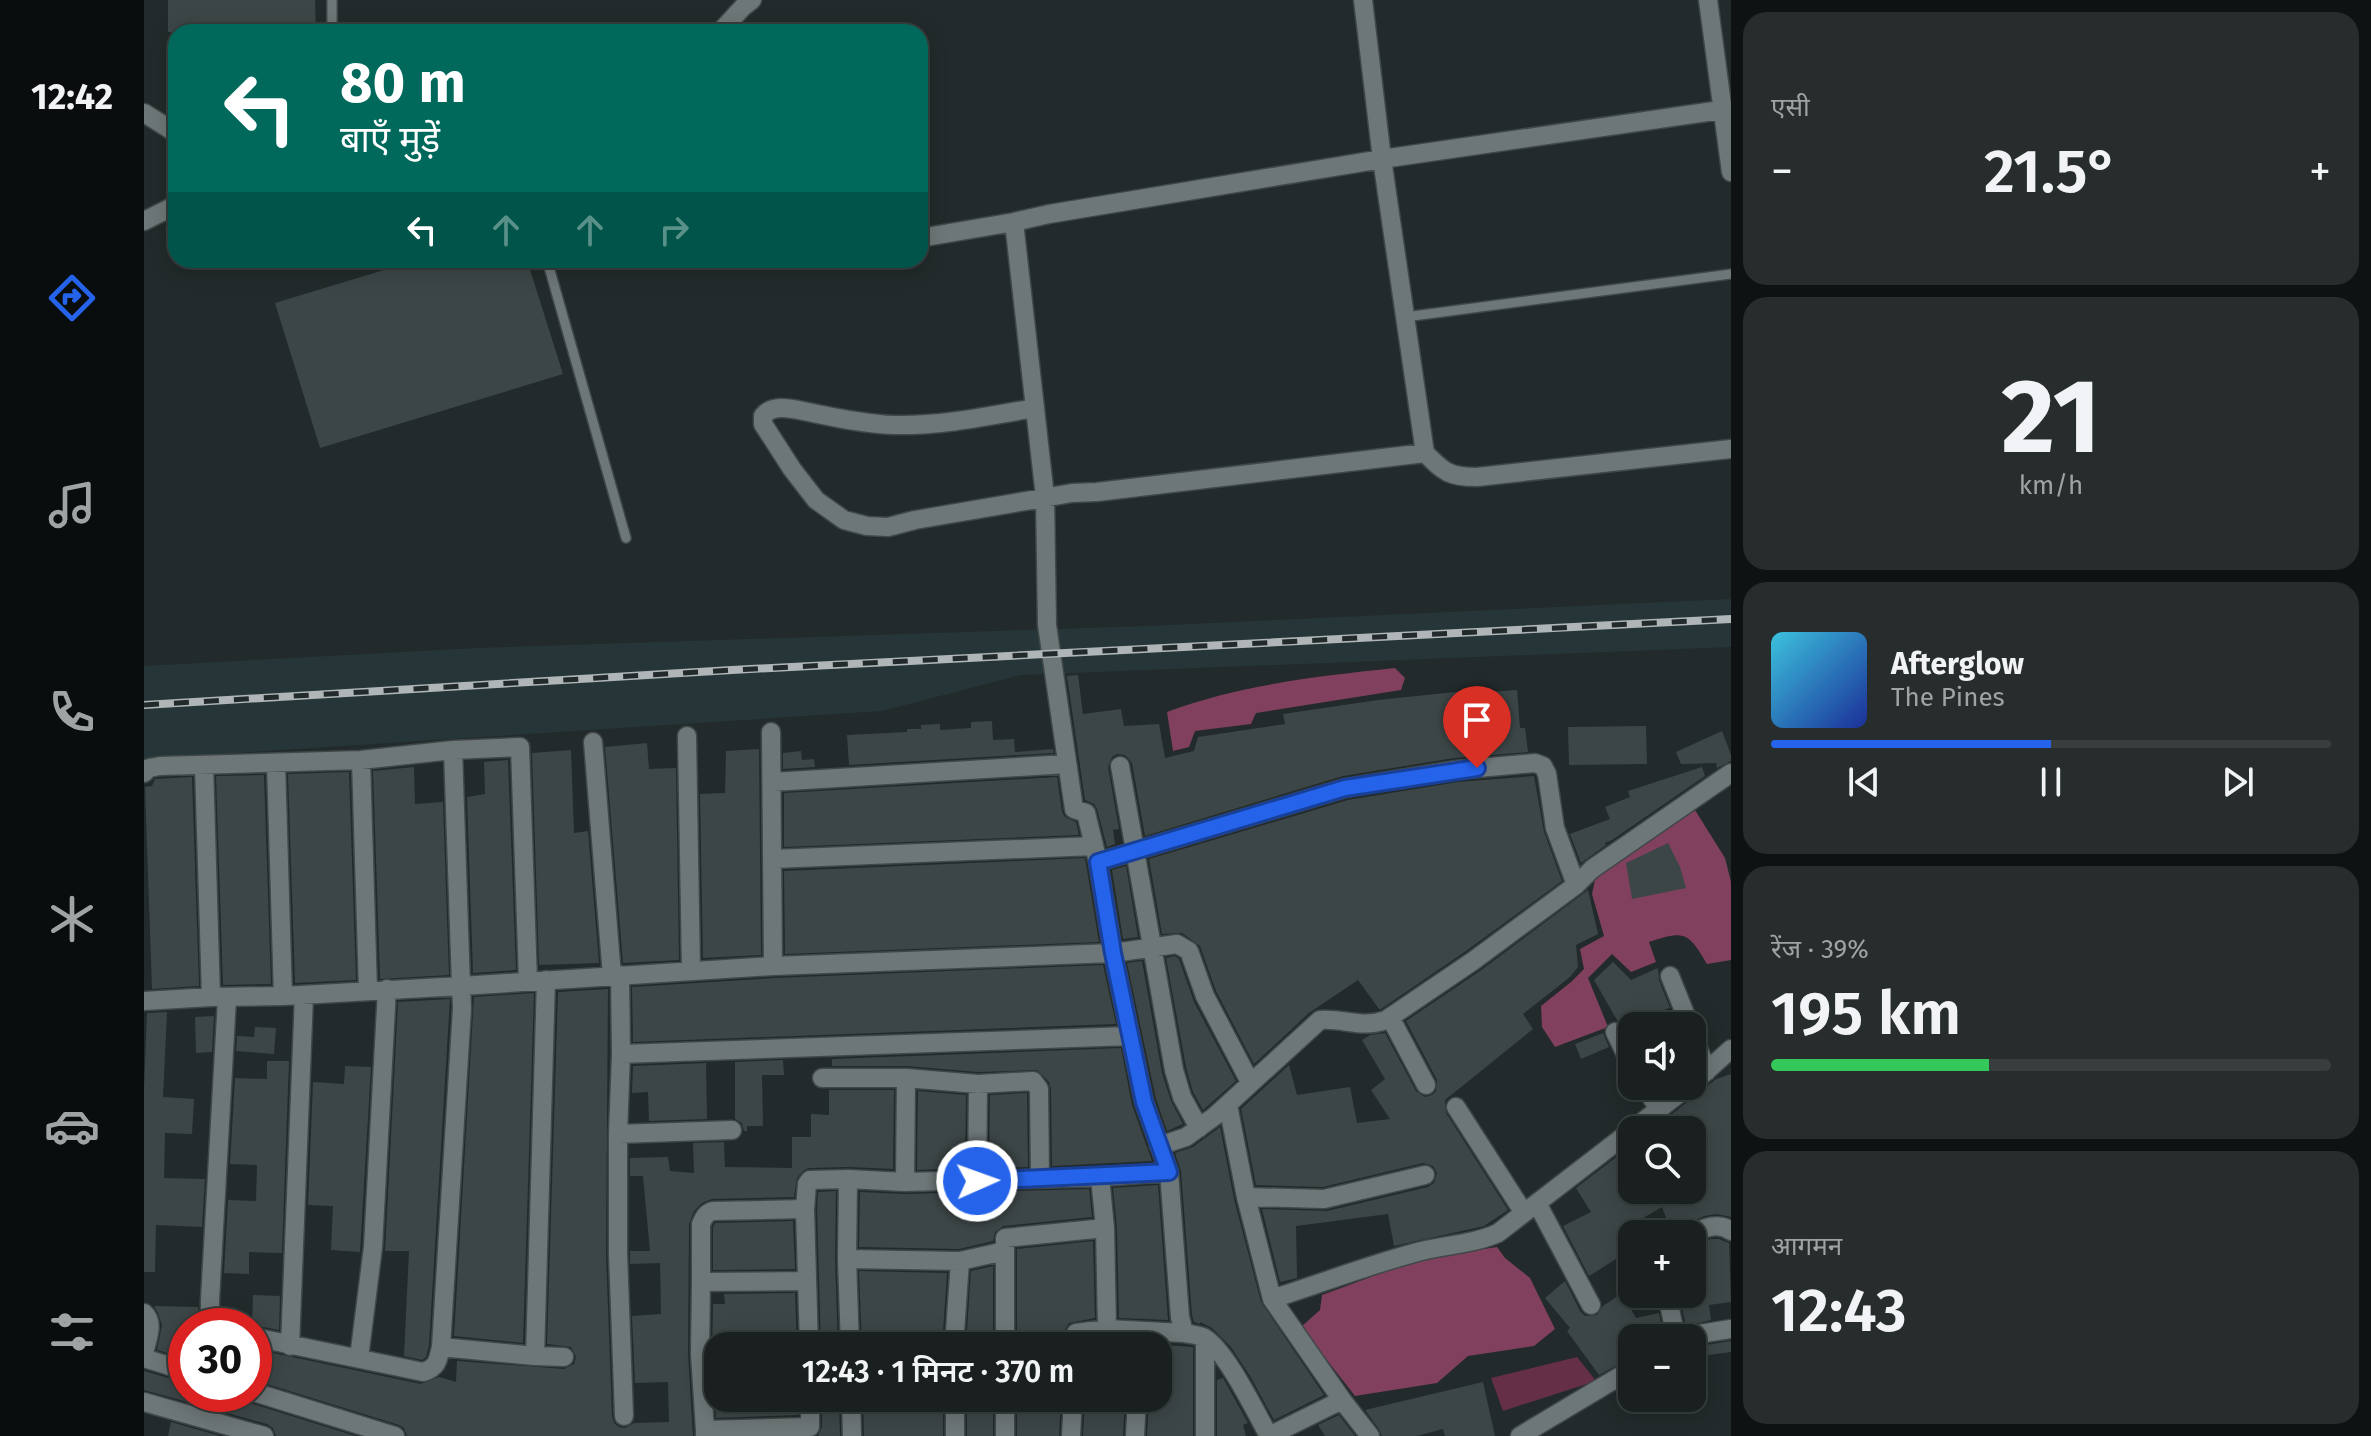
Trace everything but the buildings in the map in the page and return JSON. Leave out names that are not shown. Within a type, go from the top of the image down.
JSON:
[{"type":"street","points":[[727,24],[752,0]]},
{"type":"street","points":[[1363,0],[1382,159],[1425,453],[1444,472],[1457,477],[1477,477],[1731,449]]},
{"type":"street","points":[[1708,0],[1731,172]]},
{"type":"street","points":[[928,237],[1382,159],[1721,110]]},
{"type":"street","points":[[144,113],[168,128]]},
{"type":"street","points":[[144,221],[168,209]]},
{"type":"street","points":[[1014,222],[1045,497],[1047,625],[1067,764],[1074,809],[1086,813],[1096,854],[1144,1102],[1169,1172],[1180,1317],[1184,1333]]},
{"type":"street","points":[[1035,408],[946,423],[893,425],[774,408],[763,416],[763,424],[816,500],[844,520],[888,527],[1045,497],[1425,453]]},
{"type":"street","points":[[771,732],[773,966]]},
{"type":"street","points":[[687,736],[691,971]]},
{"type":"street","points":[[593,742],[621,1054],[618,1253],[624,1416]]},
{"type":"street","points":[[144,773],[149,768],[160,766],[361,760],[453,750],[520,747],[537,981],[535,1356]]},
{"type":"street","points":[[272,1342],[423,1372],[438,1364],[462,1008],[453,750]]},
{"type":"street","points":[[361,760],[368,991]]},
{"type":"street","points":[[276,763],[283,996]]},
{"type":"street","points":[[773,859],[1134,852],[1345,788],[1456,770],[1535,763],[1543,766],[1547,774],[1555,828],[1576,885]]},
{"type":"street","points":[[772,782],[1067,764]]},
{"type":"street","points":[[204,765],[219,997],[210,1308]]},
{"type":"street","points":[[1120,766],[1174,1070],[1182,1097],[1199,1128]]},
{"type":"street","points":[[1159,1146],[1186,1137],[1199,1128],[1320,1020],[1371,1025],[1390,1017],[1473,961],[1576,885],[1592,869],[1731,773]]},
{"type":"street","points":[[144,1001],[304,995],[773,966],[1113,953],[1177,944],[1189,951],[1205,996],[1250,1082]]},
{"type":"street","points":[[1670,976],[1684,1012]]},
{"type":"street","points":[[359,1358],[373,1247],[387,989]]},
{"type":"street","points":[[290,1346],[304,995]]},
{"type":"street","points":[[1390,1017],[1426,1085]]},
{"type":"street","points":[[1615,1032],[1618,1038]]},
{"type":"street","points":[[621,1054],[1130,1036]]},
{"type":"street","points":[[1707,1071],[1731,1049]]},
{"type":"street","points":[[822,1078],[906,1078],[978,1084],[1027,1080],[1037,1084],[1040,1179]]},
{"type":"street","points":[[905,1182],[906,1078]]},
{"type":"street","points":[[977,1181],[978,1084]]},
{"type":"street","points":[[1653,1100],[1659,1109]]},
{"type":"street","points":[[1272,1299],[1393,1259],[1485,1239],[1498,1233],[1671,1100]]},
{"type":"street","points":[[1228,1105],[1246,1197],[1272,1299],[1370,1436]]},
{"type":"street","points":[[1456,1107],[1531,1208],[1591,1305]]},
{"type":"street","points":[[618,1134],[732,1130]]},
{"type":"street","points":[[808,1332],[805,1209],[810,1180],[977,1181],[1169,1172]]},
{"type":"street","points":[[1246,1197],[1324,1199],[1425,1175]]},
{"type":"street","points":[[1100,1177],[1105,1228],[1107,1329]]},
{"type":"street","points":[[848,1179],[850,1332]]},
{"type":"street","points":[[707,1332],[701,1282],[701,1224],[708,1213],[805,1209]]},
{"type":"street","points":[[1706,1228],[1723,1226],[1731,1231]]},
{"type":"street","points":[[1005,1332],[1005,1238],[1105,1228]]},
{"type":"street","points":[[847,1259],[960,1261],[1005,1251]]},
{"type":"street","points":[[955,1332],[960,1261]]},
{"type":"street","points":[[701,1282],[806,1281]]},
{"type":"street","points":[[144,1313],[150,1326],[144,1356],[168,1365]]},
{"type":"street","points":[[1084,1332],[1107,1329],[1117,1332]]},
{"type":"street","points":[[1706,1333],[1731,1329]]},
{"type":"street","points":[[1172,1335],[1184,1333],[1205,1338],[1230,1368],[1269,1436],[1342,1400]]},
{"type":"street","points":[[1205,1338],[1205,1436]]},
{"type":"street","points":[[441,1347],[564,1357]]},
{"type":"street","points":[[1520,1436],[1618,1377]]},
{"type":"street","points":[[272,1398],[395,1436]]},
{"type":"street","points":[[144,1402],[264,1436]]},
{"type":"street","points":[[706,1412],[705,1433],[811,1432],[810,1412]]},
{"type":"street","points":[[851,1412],[852,1436]]},
{"type":"street","points":[[955,1412],[955,1436]]},
{"type":"street","points":[[1005,1412],[1005,1436]]},
{"type":"street","points":[[1071,1436],[1072,1412]]},
{"type":"street","points":[[1135,1436],[1136,1412]]},
{"type":"lane","points":[[332,0],[332,24]]},
{"type":"lane","points":[[549,268],[626,538]]},
{"type":"lane","points":[[1405,317],[1731,274]]},
{"type":"shaded area","points":[[1731,599],[1731,647],[1021,675],[882,711],[144,759],[144,666],[478,648],[1148,626]]},
{"type":"shaded area","points":[[1395,668],[1405,678],[1401,690],[1256,713],[1251,724],[1195,731],[1189,747],[1173,751],[1167,712],[1251,688]]},
{"type":"shaded area","points":[[1695,810],[1725,858],[1731,882],[1731,960],[1707,964],[1690,940],[1678,935],[1649,942],[1656,962],[1631,972],[1612,954],[1588,978],[1608,1027],[1555,1047],[1542,1027],[1541,1006],[1584,969],[1580,949],[1604,936],[1592,894],[1596,875],[1623,853]]},
{"type":"shaded area","points":[[1497,1247],[1505,1258],[1530,1278],[1555,1329],[1534,1346],[1468,1356],[1437,1383],[1355,1396],[1301,1327],[1320,1310],[1322,1295],[1403,1265]]},
{"type":"shaded area","points":[[1577,1357],[1596,1381],[1503,1411],[1491,1378]]},
{"type":"railway","points":[[144,705],[732,670],[1731,619]]},
{"type":"route","points":[[977,1181],[1169,1172],[1144,1102],[1098,862],[1345,788],[1477,768]]}]
